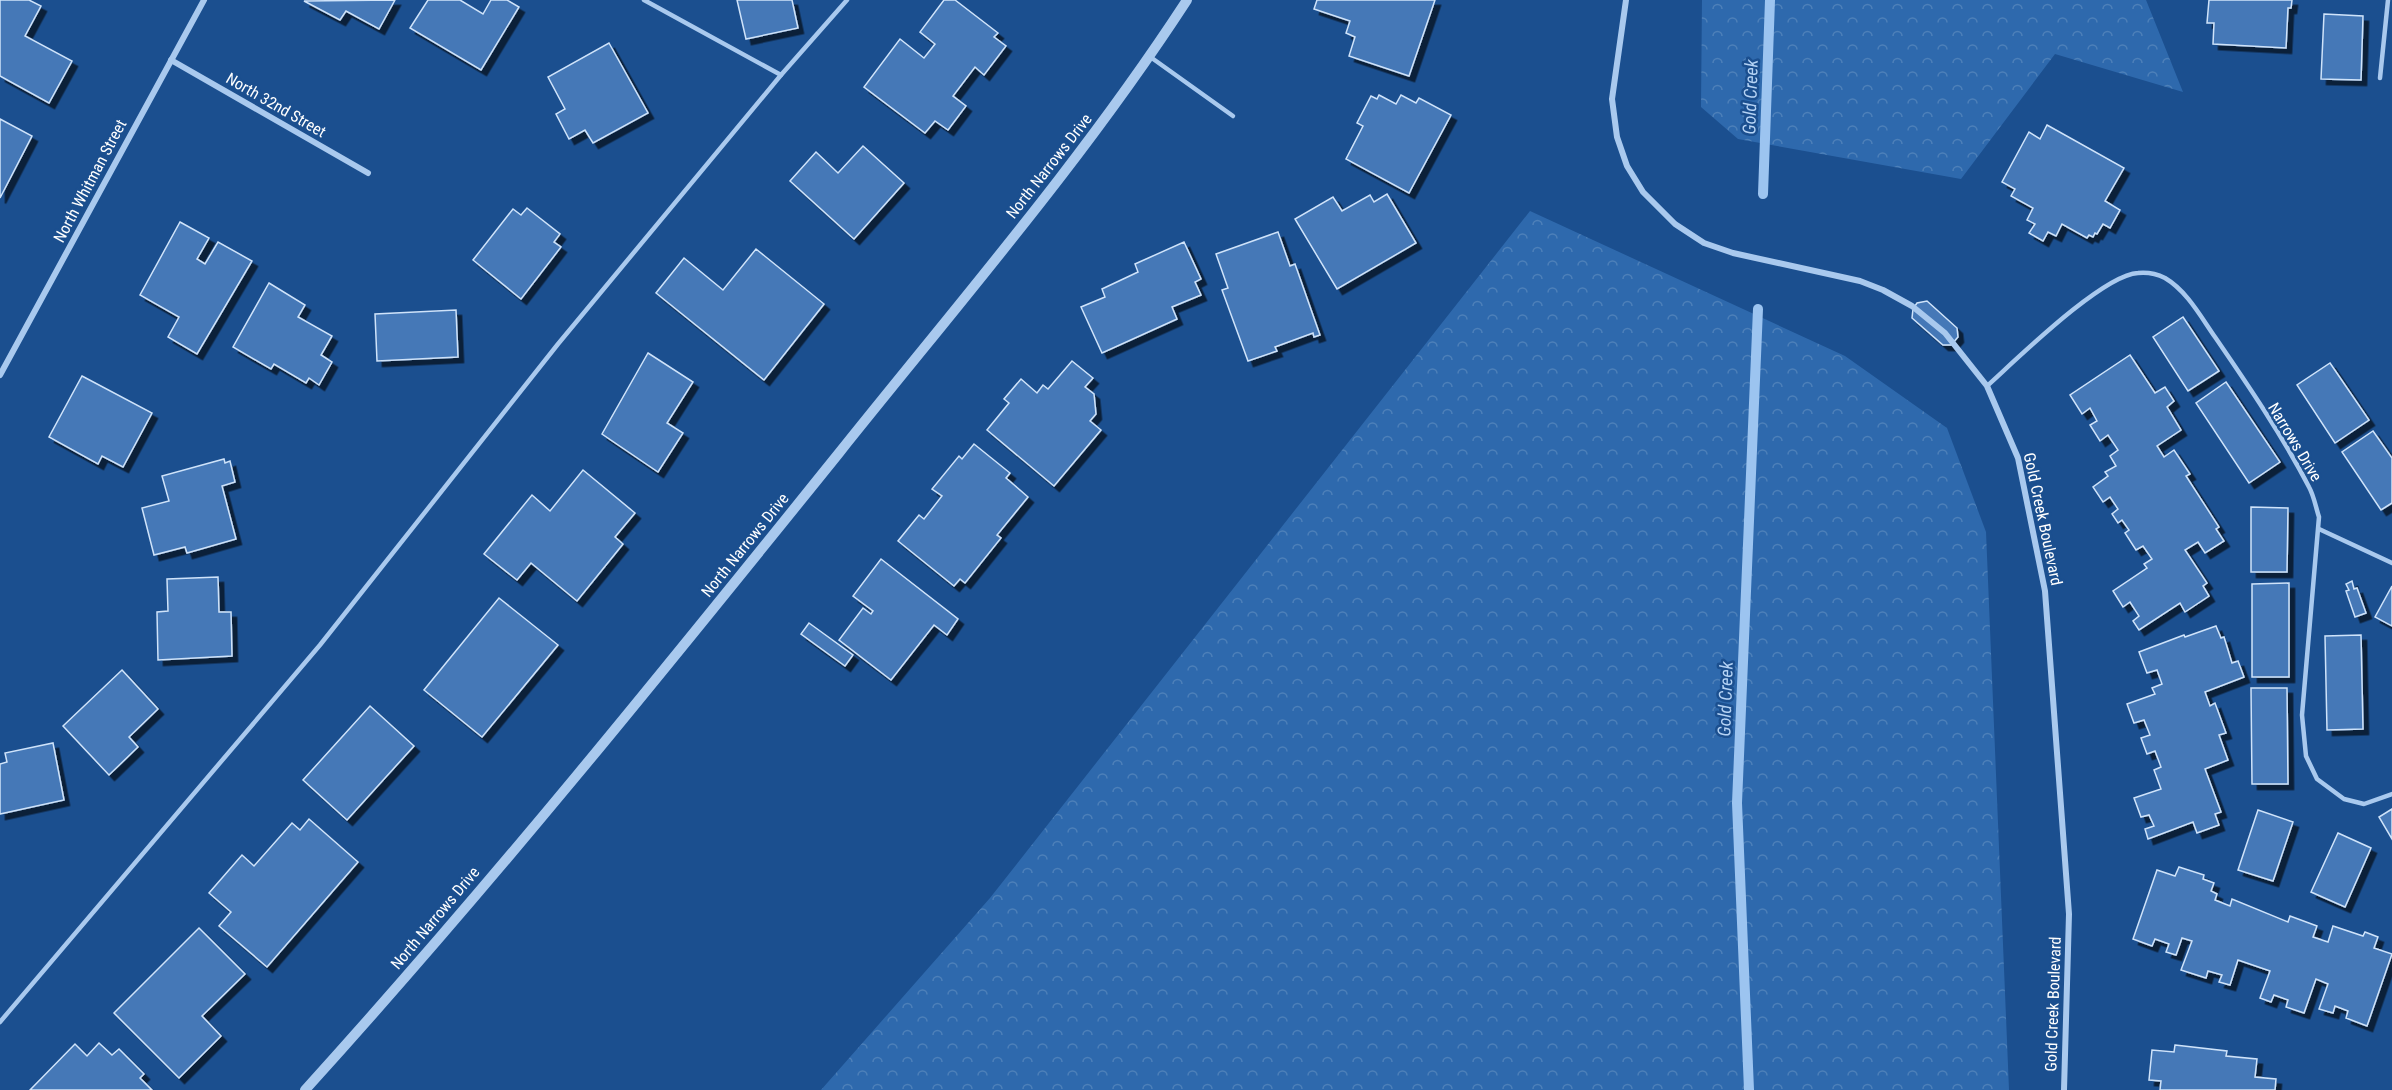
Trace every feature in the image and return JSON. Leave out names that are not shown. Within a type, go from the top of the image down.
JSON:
[{"type":"street","name":"North Whitman Street","points":[[0,375],[204,0]]},
{"type":"street","name":"North Narrows Drive","points":[[305,1090],[382,1005],[665,669],[1118,102],[1186,0]]},
{"type":"street","name":"Gold Creek Boulevard","points":[[1626,0],[1612,99],[1617,137],[1627,166],[1643,192],[1675,224],[1704,243],[1783,265],[1860,281],[1883,290],[1912,306],[1945,333],[1987,386],[2018,458],[2045,591],[2069,914],[2064,1090]]},
{"type":"street","name":"North 32nd Street","points":[[171,60],[368,173]]},
{"type":"lane","points":[[644,0],[781,75]]},
{"type":"lane","points":[[0,1022],[320,645],[558,344],[781,75],[847,0]]},
{"type":"lane","points":[[2380,78],[2388,0]]},
{"type":"lane","points":[[1149,56],[1233,116]]},
{"type":"lane","name":"Narrows Drive","points":[[1987,386],[2059,321],[2103,288],[2122,277],[2137,273],[2154,273],[2166,279],[2190,302],[2248,386],[2311,489],[2319,517],[2302,716],[2306,756],[2317,779],[2344,799],[2364,804],[2392,794]]},
{"type":"lane","points":[[2319,529],[2392,563]]},
{"type":"green space","points":[[1702,0],[2146,0],[2183,92],[2055,54],[1961,179],[1738,139],[1701,107]]},
{"type":"green space","points":[[1530,211],[1845,356],[1947,428],[1986,532],[2009,1090],[821,1090],[990,898]]},
{"type":"building","points":[[0,0],[29,0],[41,6],[25,36],[72,61],[49,103],[0,76]]},
{"type":"building","points":[[395,0],[379,29],[346,11],[340,20],[304,1]]},
{"type":"building","points":[[428,0],[460,0],[483,14],[491,0],[507,0],[519,7],[481,70],[410,28]]},
{"type":"building","points":[[737,0],[792,0],[798,28],[746,39]]},
{"type":"building","points":[[944,0],[955,0],[998,33],[994,37],[1006,46],[984,75],[975,67],[953,96],[966,106],[948,130],[935,121],[925,133],[864,87],[900,39],[924,58],[935,44],[920,32]]},
{"type":"building","points":[[1317,0],[1435,0],[1409,76],[1349,56],[1355,37],[1346,33],[1350,21],[1314,9]]},
{"type":"building","points":[[2209,0],[2292,0],[2291,8],[2288,8],[2286,48],[2213,44],[2214,23],[2207,23]]},
{"type":"building","points":[[2324,14],[2363,16],[2361,80],[2321,79]]},
{"type":"building","points":[[609,43],[648,113],[593,143],[585,130],[569,139],[556,114],[565,109],[548,77]]},
{"type":"building","points":[[1379,95],[1396,104],[1401,95],[1416,103],[1419,98],[1451,115],[1409,193],[1346,159],[1363,126],[1357,123],[1371,96],[1377,99]]},
{"type":"building","points":[[0,119],[32,136],[0,198]]},
{"type":"building","points":[[2047,125],[2124,168],[2105,201],[2120,210],[2110,228],[2103,224],[2093,237],[2089,235],[2087,238],[2062,224],[2056,236],[2048,232],[2043,241],[2029,233],[2035,224],[2027,220],[2033,208],[2011,196],[2015,189],[2002,182],[2029,132],[2040,139]]},
{"type":"building","points":[[863,146],[904,183],[854,239],[790,181],[816,152],[838,173]]},
{"type":"building","points":[[1387,194],[1416,243],[1337,289],[1295,219],[1333,197],[1342,211],[1370,195],[1374,202]]},
{"type":"building","points":[[527,208],[560,234],[554,242],[561,247],[521,299],[473,260],[513,209],[521,215]]},
{"type":"building","points":[[180,222],[209,238],[197,259],[205,264],[218,242],[252,261],[197,354],[168,337],[179,317],[140,295]]},
{"type":"building","points":[[1278,232],[1290,266],[1295,264],[1320,335],[1314,337],[1313,333],[1275,347],[1277,351],[1248,361],[1222,290],[1228,288],[1216,254]]},
{"type":"building","points":[[1184,242],[1201,279],[1195,282],[1201,295],[1172,307],[1177,319],[1102,353],[1081,307],[1105,297],[1102,289],[1138,272],[1135,264]]},
{"type":"building","points":[[756,249],[824,304],[764,380],[656,293],[684,258],[723,290]]},
{"type":"building","points":[[269,283],[305,305],[298,317],[332,336],[321,355],[332,362],[319,385],[309,378],[306,383],[274,364],[271,369],[233,347]]},
{"type":"building","points":[[1927,301],[1957,328],[1958,337],[1951,345],[1943,345],[1912,318],[1913,309],[1917,303]]},
{"type":"building","points":[[456,310],[458,357],[377,361],[375,314]]},
{"type":"building","points":[[2183,317],[2219,371],[2188,391],[2153,337]]},
{"type":"building","points":[[648,353],[693,382],[667,423],[683,433],[658,472],[602,434]]},
{"type":"building","points":[[2130,355],[2155,393],[2165,387],[2174,401],[2167,407],[2181,430],[2157,446],[2164,457],[2174,450],[2190,474],[2186,476],[2219,527],[2216,529],[2224,541],[2205,553],[2198,542],[2185,550],[2207,583],[2203,586],[2209,596],[2185,612],[2180,603],[2139,630],[2133,621],[2139,616],[2130,602],[2123,607],[2113,591],[2147,568],[2144,564],[2152,559],[2143,546],[2136,550],[2125,533],[2129,530],[2122,520],[2118,523],[2112,514],[2118,509],[2110,497],[2103,502],[2093,487],[2108,476],[2105,472],[2116,466],[2110,456],[2118,450],[2108,435],[2100,441],[2090,425],[2097,421],[2090,408],[2082,414],[2070,395]]},
{"type":"building","points":[[1072,361],[1093,378],[1085,387],[1094,394],[1096,414],[1090,421],[1101,430],[1054,486],[987,430],[1009,403],[1004,399],[1021,379],[1037,393],[1043,385],[1048,389]]},
{"type":"building","points":[[2330,363],[2369,420],[2335,443],[2297,385]]},
{"type":"building","points":[[82,376],[152,413],[123,467],[102,456],[98,464],[49,437]]},
{"type":"building","points":[[2226,382],[2280,462],[2249,483],[2196,403]]},
{"type":"building","points":[[2373,431],[2392,458],[2392,503],[2381,510],[2342,452]]},
{"type":"building","points":[[974,444],[1010,473],[1006,478],[1028,497],[997,535],[1001,538],[965,583],[960,579],[954,586],[898,541],[919,515],[924,519],[942,496],[932,489],[959,456],[962,459]]},
{"type":"building","points":[[224,459],[225,463],[230,461],[235,482],[222,486],[236,539],[187,553],[185,547],[154,555],[142,508],[169,501],[162,476]]},
{"type":"building","points":[[583,470],[635,513],[615,537],[623,544],[577,601],[531,563],[517,580],[484,554],[532,495],[550,511]]},
{"type":"building","points":[[2251,507],[2288,508],[2287,572],[2251,572]]},
{"type":"building","points":[[881,559],[958,619],[947,635],[934,625],[891,680],[839,640],[863,608],[871,614],[873,611],[853,596]]},
{"type":"building","points":[[218,577],[219,612],[231,612],[232,656],[158,660],[157,612],[168,611],[167,579]]},
{"type":"building","points":[[2352,581],[2366,613],[2355,617],[2346,591],[2349,590],[2346,584]]},
{"type":"building","points":[[2289,583],[2289,677],[2252,677],[2252,584]]},
{"type":"building","points":[[2392,586],[2392,626],[2375,617]]},
{"type":"building","points":[[499,598],[558,645],[482,737],[424,690]]},
{"type":"building","points":[[809,623],[853,655],[845,666],[801,634]]},
{"type":"building","points":[[2216,626],[2221,638],[2224,637],[2232,663],[2238,661],[2244,677],[2205,692],[2210,706],[2215,703],[2226,733],[2219,735],[2228,760],[2205,769],[2221,812],[2215,814],[2219,825],[2197,833],[2193,822],[2148,839],[2145,829],[2154,826],[2149,815],[2141,817],[2134,798],[2161,789],[2154,770],[2161,767],[2155,751],[2147,754],[2141,738],[2150,735],[2144,720],[2134,723],[2127,704],[2155,694],[2152,688],[2162,684],[2157,670],[2147,673],[2139,652]]},
{"type":"building","points":[[2361,635],[2363,729],[2327,730],[2325,636]]},
{"type":"building","points":[[122,670],[158,709],[129,737],[138,747],[109,775],[63,726]]},
{"type":"building","points":[[2251,688],[2287,688],[2288,784],[2252,784]]},
{"type":"building","points":[[370,706],[414,746],[347,820],[303,780]]},
{"type":"building","points":[[53,743],[64,800],[0,814],[0,764],[7,762],[5,753]]},
{"type":"building","points":[[2392,809],[2392,839],[2379,817]]},
{"type":"building","points":[[2258,810],[2293,822],[2273,881],[2238,870]]},
{"type":"building","points":[[309,819],[358,862],[267,967],[219,926],[231,912],[209,893],[242,855],[254,866],[292,823],[300,830]]},
{"type":"building","points":[[2338,833],[2371,848],[2345,907],[2311,892]]},
{"type":"building","points":[[2179,867],[2204,875],[2203,879],[2214,883],[2211,891],[2217,894],[2215,900],[2230,906],[2232,899],[2288,922],[2290,916],[2317,926],[2313,937],[2328,942],[2333,926],[2363,936],[2365,932],[2378,937],[2374,948],[2392,954],[2367,1026],[2346,1018],[2348,1011],[2335,1006],[2333,1013],[2319,1009],[2328,984],[2316,979],[2304,1013],[2286,1007],[2288,1000],[2274,995],[2271,1002],[2260,998],[2270,971],[2238,960],[2230,985],[2219,982],[2222,975],[2208,971],[2206,978],[2181,970],[2192,941],[2182,938],[2176,955],[2166,952],[2169,944],[2155,939],[2152,946],[2133,939],[2157,870],[2175,876]]},
{"type":"building","points":[[199,928],[245,974],[202,1016],[221,1036],[179,1078],[114,1013]]},
{"type":"building","points":[[99,1043],[112,1055],[119,1049],[144,1074],[140,1078],[152,1090],[30,1090],[75,1044],[87,1056]]},
{"type":"building","points":[[2175,1045],[2227,1051],[2226,1056],[2257,1059],[2255,1077],[2276,1079],[2275,1090],[2160,1090],[2161,1081],[2149,1080],[2152,1050],[2174,1052]]},
{"type":"waterway","name":"Gold Creek","points":[[1763,194],[1770,0]]},
{"type":"waterway","name":"Gold Creek","points":[[1749,1090],[1737,803],[1758,309]]}]
